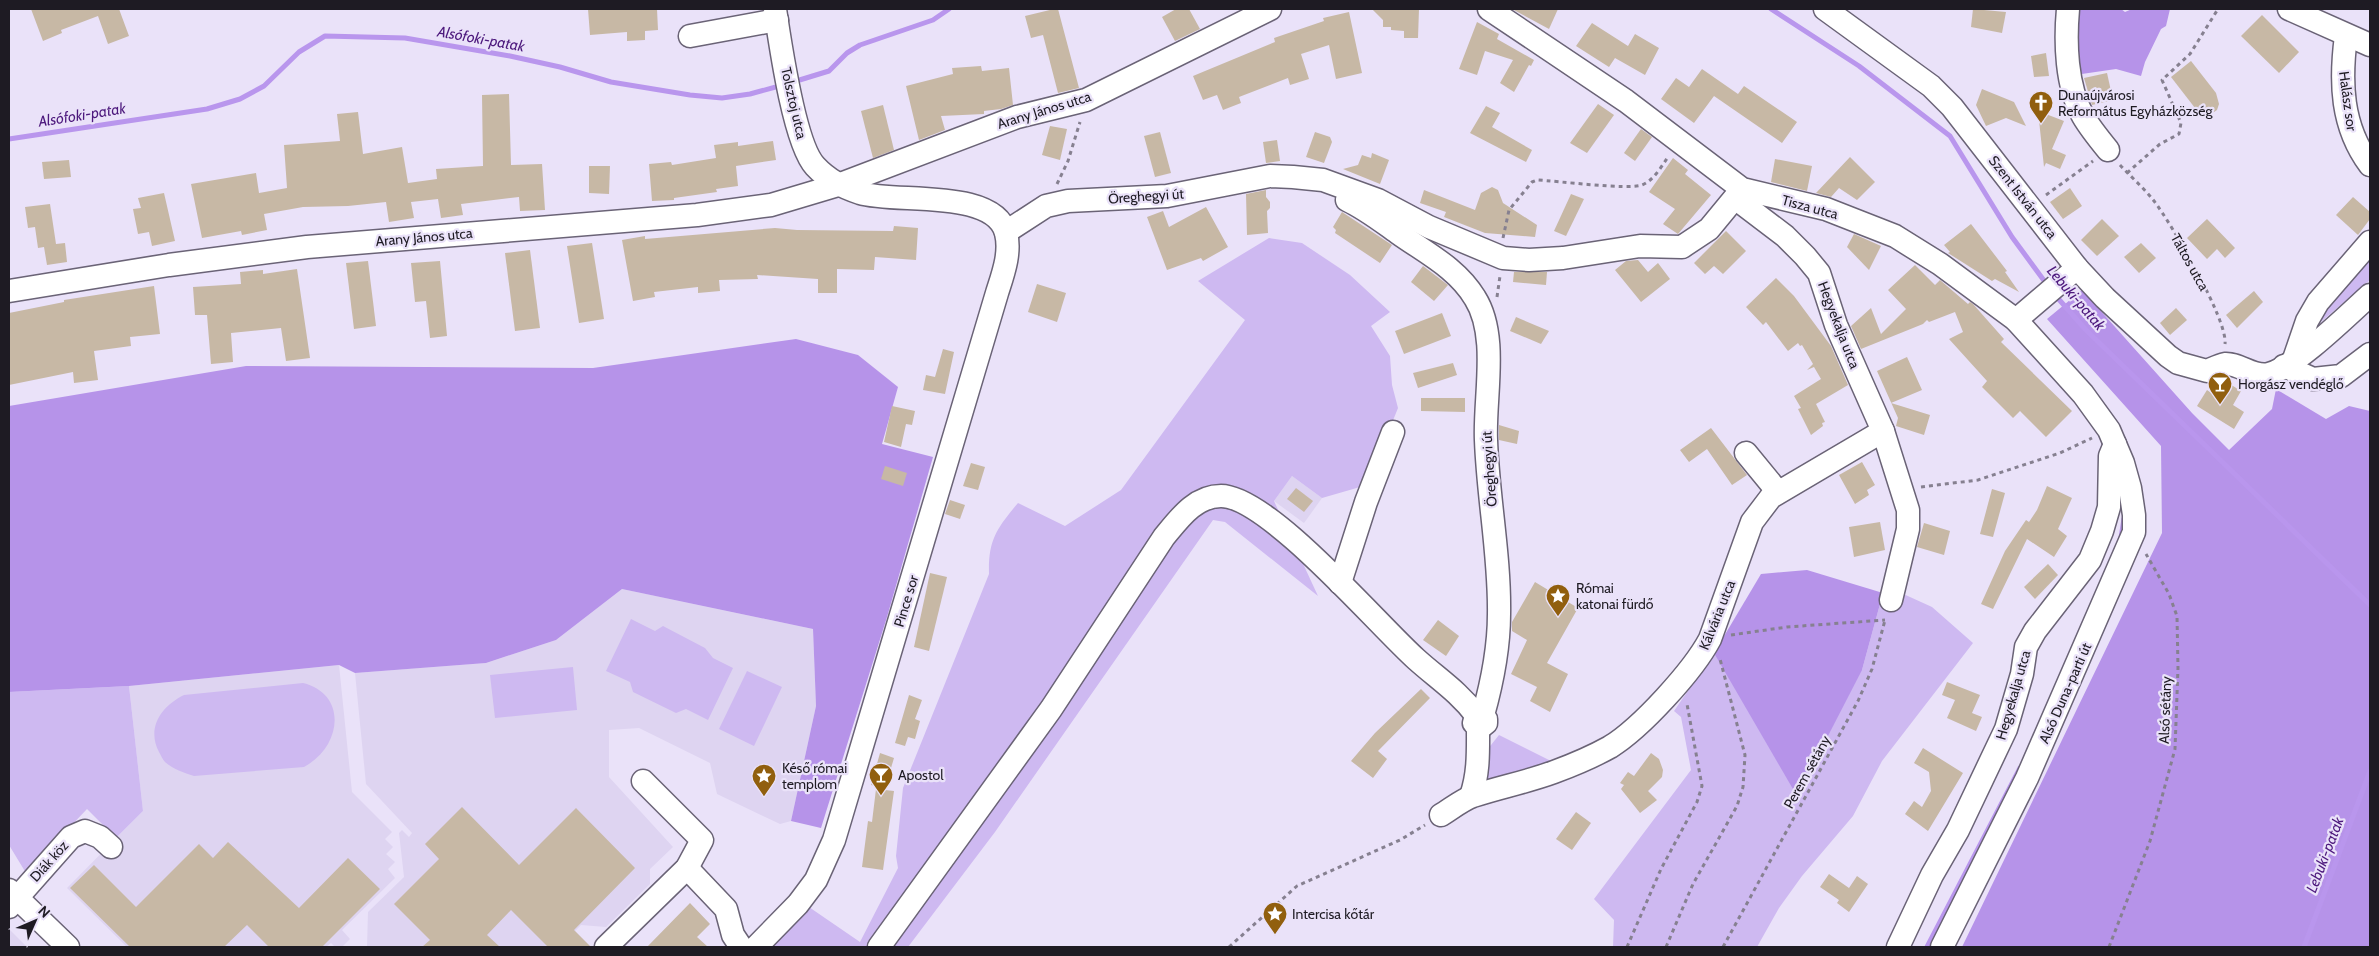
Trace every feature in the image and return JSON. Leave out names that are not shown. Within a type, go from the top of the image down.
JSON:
[{"type":"street","name":"Arany János utca","points":[[9,291],[169,264],[307,247],[698,214],[771,205],[838,185],[1017,117],[1086,100],[1270,9]]},
{"type":"street","name":"Tisza utca","points":[[1489,9],[1626,101],[1681,141],[1739,193],[1826,209],[1895,236],[1940,264],[2016,320],[2096,410],[2112,437]]},
{"type":"street","name":"Szent István utca","points":[[1825,9],[1931,86],[1952,107],[2031,206],[2070,273],[2112,304],[2178,363],[2207,371],[2223,364]]},
{"type":"street","points":[[2068,9],[2066,33],[2067,60],[2074,90],[2082,114],[2108,150]]},
{"type":"street","points":[[2289,9],[2346,36],[2370,45]]},
{"type":"street","points":[[690,36],[776,14]]},
{"type":"street","name":"Tolsztoj utca","points":[[776,14],[801,140],[813,164],[838,185]]},
{"type":"street","name":"Halász sor","points":[[2346,36],[2342,67],[2345,107],[2354,140],[2370,164]]},
{"type":"street","name":"Öreghegyi út","points":[[1006,232],[1046,206],[1068,201],[1167,196],[1270,176],[1293,177],[1323,180],[1378,200],[1430,227],[1503,258]]},
{"type":"street","name":"Öreghegyi út","points":[[1293,177],[1364,208],[1438,259],[1460,279],[1476,299],[1484,320],[1489,346],[1486,440],[1499,616],[1490,687],[1479,719],[1479,758],[1476,780],[1471,796]]},
{"type":"street","points":[[838,185],[861,193],[887,198],[964,203],[986,210],[998,219],[1006,232]]},
{"type":"street","points":[[1421,248],[1446,250],[1485,259],[1529,260],[1562,258],[1640,246],[1682,247],[1709,229],[1739,193]]},
{"type":"street","name":"Hegyekalja utca","points":[[1739,193],[1785,236],[1819,273],[1836,325],[1883,431],[1903,489],[1908,510],[1908,529],[1888,610]]},
{"type":"street","name":"Pince sor","points":[[756,947],[798,904],[816,880],[834,840],[998,293],[1008,250],[1006,232]]},
{"type":"street","points":[[2289,363],[2307,321],[2318,302],[2370,242]]},
{"type":"street","points":[[2016,320],[2070,273]]},
{"type":"street","points":[[2223,364],[2260,375],[2270,374],[2289,363],[2370,296]]},
{"type":"street","points":[[2289,363],[2313,379],[2341,376],[2370,354]]},
{"type":"street","name":"Kálvária utca","points":[[1440,815],[1471,796],[1554,772],[1611,746],[1650,712],[1701,656],[1710,638],[1752,522],[1772,497],[1883,431]]},
{"type":"street","points":[[1340,583],[1366,502],[1393,432]]},
{"type":"street","name":"Hegyekalja utca","points":[[1898,947],[1932,875],[1958,830],[2003,737],[2022,674],[2026,647],[2035,631],[2090,560],[2102,531],[2108,507],[2112,437]]},
{"type":"street","name":"Alsó Duna-parti út","points":[[1942,947],[2027,778],[2134,532],[2134,515],[2130,488],[2112,437]]},
{"type":"street","points":[[1746,453],[1778,492]]},
{"type":"street","points":[[879,947],[1051,709],[1164,537],[1184,512],[1204,499],[1221,496],[1240,500],[1260,511],[1340,583],[1416,659],[1455,690],[1479,719]]},
{"type":"street","points":[[606,947],[687,868],[702,840],[643,781]]},
{"type":"street","name":"Diák köz","points":[[12,898],[72,836],[85,831],[100,837],[111,847]]},
{"type":"street","points":[[687,868],[726,909],[733,935],[740,947]]},
{"type":"street","points":[[12,898],[60,945]]},
{"type":"path","name":"Táltos utca","points":[[2218,9],[2190,54],[2162,80],[2181,123],[2179,134],[2160,144],[2127,173],[2154,202],[2185,251],[2217,313],[2226,340],[2223,364]]},
{"type":"path","points":[[1056,186],[1068,161],[1086,100]]},
{"type":"path","points":[[1503,258],[1502,243],[1509,210],[1532,182],[1537,180],[1626,187],[1642,185],[1654,177],[1681,141]]},
{"type":"path","points":[[2031,206],[2108,150]]},
{"type":"path","points":[[1903,489],[1978,480],[2112,437]]},
{"type":"path","name":"Alsó sétány","points":[[2109,947],[2150,841],[2175,749],[2178,668],[2176,616],[2169,594],[2134,532]]},
{"type":"path","points":[[1666,947],[1693,884],[1737,806],[1743,786],[1745,755],[1720,656],[1710,638],[1888,610]]},
{"type":"path","name":"Perem sétány","points":[[1723,947],[1858,701],[1872,669],[1888,610]]},
{"type":"path","points":[[1627,947],[1661,869],[1697,802],[1702,786],[1682,679]]},
{"type":"path","points":[[1229,947],[1297,886],[1400,840],[1440,815]]},
{"type":"shaded area","points":[[2078,9],[2121,9],[2125,12],[2132,9],[2170,9],[2166,26],[2161,29],[2145,62],[2141,76],[2116,69],[2075,75]]},
{"type":"shaded area","points":[[1269,238],[1302,243],[1350,275],[1390,312],[1371,326],[1390,356],[1392,385],[1398,408],[1367,485],[1322,498],[1292,476],[1274,501],[1318,596],[1225,522],[1213,520],[995,832],[908,947],[764,947],[806,905],[860,942],[898,868],[896,856],[903,788],[989,574],[990,552],[999,527],[1018,503],[1065,526],[1121,490],[1245,320],[1198,281]]},
{"type":"shaded area","points":[[2370,253],[2370,280],[2309,332],[2316,313]]},
{"type":"shaded area","points":[[2082,290],[2192,413],[2229,450],[2272,409],[2276,389],[2326,419],[2349,406],[2370,411],[2370,947],[1962,947],[2162,533],[2161,446],[2047,319]]},
{"type":"shaded area","points":[[796,339],[858,355],[898,387],[882,444],[933,457],[887,617],[821,828],[791,821],[816,706],[813,629],[622,589],[556,640],[486,663],[355,673],[339,665],[129,686],[9,692],[9,406],[246,366],[593,368]]},
{"type":"shaded area","points":[[1292,476],[1322,498],[1304,523],[1274,501]]},
{"type":"shaded area","points":[[1807,570],[1883,593],[1862,670],[1797,796],[1714,653],[1761,574]]},
{"type":"shaded area","points":[[622,589],[813,629],[816,706],[791,821],[780,824],[717,794],[710,763],[639,728],[609,730],[609,777],[673,847],[650,869],[650,884],[606,927],[581,925],[575,931],[590,947],[367,947],[368,912],[404,877],[399,833],[402,830],[409,837],[412,833],[366,784],[355,673],[486,663],[556,640]]},
{"type":"shaded area","points":[[1899,592],[1932,607],[1973,643],[1882,761],[1853,816],[1802,876],[1779,908],[1757,947],[1613,947],[1614,920],[1594,899],[1691,770],[1681,717],[1674,711],[1714,653],[1862,670],[1883,593]]},
{"type":"shaded area","points":[[631,619],[655,631],[663,626],[705,648],[713,658],[733,668],[708,720],[686,709],[676,713],[633,692],[630,682],[606,671]]},
{"type":"shaded area","points":[[339,665],[352,792],[392,832],[385,839],[393,847],[386,854],[395,862],[388,869],[395,878],[342,930],[350,939],[342,947],[335,947],[331,943],[326,947],[127,947],[67,888],[143,811],[129,686]]},
{"type":"shaded area","points":[[573,667],[577,710],[495,718],[490,675]]},
{"type":"shaded area","points":[[747,671],[782,687],[754,746],[719,729]]},
{"type":"shaded area","points":[[303,683],[318,689],[327,698],[333,709],[335,722],[332,735],[326,747],[317,758],[304,767],[194,776],[179,771],[164,761],[155,743],[154,734],[158,718],[169,705],[184,695]]},
{"type":"shaded area","points":[[129,686],[143,811],[116,838],[87,809],[26,873],[9,845],[9,692]]},
{"type":"shaded area","points":[[1499,735],[1561,766],[1490,782],[1487,778],[1487,750]]},
{"type":"shaded area","points":[[9,929],[27,947],[9,947]]},
{"type":"building","points":[[31,9],[119,9],[129,36],[108,44],[98,16],[61,30],[62,33],[43,41]]},
{"type":"building","points":[[588,9],[657,9],[658,30],[645,31],[645,40],[627,41],[627,32],[590,35]]},
{"type":"building","points":[[1058,9],[1079,88],[1058,93],[1043,35],[1031,38],[1025,16]]},
{"type":"building","points":[[1176,9],[1189,9],[1200,29],[1175,41],[1162,17]]},
{"type":"building","points":[[1372,9],[1419,9],[1418,38],[1404,38],[1404,31],[1383,27],[1383,20]]},
{"type":"building","points":[[1512,9],[1558,9],[1549,29]]},
{"type":"building","points":[[1973,9],[2006,12],[2002,33],[1971,27]]},
{"type":"building","points":[[1349,12],[1362,73],[1336,79],[1329,45],[1301,54],[1309,79],[1290,85],[1288,78],[1239,97],[1241,103],[1223,110],[1217,95],[1203,100],[1193,76],[1275,42],[1274,38],[1324,21],[1323,18]]},
{"type":"building","points":[[2262,15],[2299,52],[2279,73],[2241,36]]},
{"type":"building","points":[[1477,22],[1499,34],[1497,39],[1534,60],[1531,66],[1529,65],[1514,92],[1500,83],[1513,60],[1485,51],[1477,75],[1459,69]]},
{"type":"building","points":[[1592,23],[1628,46],[1635,34],[1659,48],[1645,75],[1615,58],[1609,67],[1576,46]]},
{"type":"building","points":[[2046,53],[2049,76],[2034,77],[2031,56]]},
{"type":"building","points":[[2191,61],[2216,93],[2219,104],[2217,110],[2211,114],[2204,114],[2195,108],[2171,77]]},
{"type":"building","points":[[981,66],[982,71],[1009,68],[1013,105],[984,111],[984,114],[941,116],[945,130],[919,140],[906,86],[953,74],[952,68]]},
{"type":"building","points":[[1702,69],[1738,94],[1744,86],[1797,122],[1782,143],[1714,96],[1694,123],[1661,99],[1676,78],[1689,87]]},
{"type":"building","points":[[2107,73],[2113,100],[2092,105],[2084,78]]},
{"type":"building","points":[[1982,89],[2014,102],[2026,126],[2006,118],[1986,126],[1976,105]]},
{"type":"building","points":[[509,94],[511,165],[542,164],[545,210],[520,211],[519,197],[461,204],[463,215],[441,218],[438,199],[411,202],[414,218],[389,222],[386,202],[348,206],[303,207],[264,214],[267,230],[242,235],[241,231],[202,238],[191,184],[256,173],[259,193],[287,188],[284,145],[340,141],[337,114],[358,112],[363,154],[402,147],[408,183],[437,179],[436,169],[483,166],[482,95]]},
{"type":"building","points":[[1598,104],[1614,115],[1587,153],[1570,143]]},
{"type":"building","points":[[883,105],[894,150],[873,158],[861,111]]},
{"type":"building","points":[[1486,106],[1500,113],[1492,127],[1532,150],[1526,162],[1470,133]]},
{"type":"building","points":[[2038,111],[2064,121],[2052,149],[2066,155],[2060,169],[2046,163],[2044,167]]},
{"type":"building","points":[[1050,126],[1067,129],[1060,160],[1042,155]]},
{"type":"building","points":[[1641,129],[1652,137],[1635,161],[1624,153]]},
{"type":"building","points":[[1160,132],[1171,173],[1155,177],[1144,136]]},
{"type":"building","points":[[1315,132],[1330,137],[1332,142],[1324,163],[1306,157]]},
{"type":"building","points":[[1277,140],[1280,161],[1266,163],[1263,142]]},
{"type":"building","points":[[773,141],[776,160],[736,166],[738,186],[716,189],[717,192],[674,198],[674,200],[652,201],[649,164],[671,162],[672,165],[716,158],[714,145],[738,142],[738,146]]},
{"type":"building","points":[[1372,153],[1389,160],[1380,184],[1343,169],[1358,165],[1362,155],[1371,158]]},
{"type":"building","points":[[1850,157],[1875,182],[1857,200],[1839,188],[1831,197],[1816,193]]},
{"type":"building","points":[[1673,158],[1688,170],[1685,174],[1711,195],[1678,234],[1663,224],[1675,209],[1649,192]]},
{"type":"building","points":[[1775,159],[1812,166],[1807,191],[1771,182]]},
{"type":"building","points":[[69,160],[71,177],[44,179],[42,162]]},
{"type":"building","points":[[589,166],[610,166],[609,194],[589,193]]},
{"type":"building","points":[[1492,187],[1498,190],[1503,203],[1537,225],[1535,237],[1485,233],[1444,217],[1446,212],[1420,203],[1424,190],[1475,210],[1481,193]]},
{"type":"building","points":[[2070,188],[2082,206],[2063,219],[2050,202]]},
{"type":"building","points":[[1266,190],[1266,197],[1270,202],[1270,208],[1267,211],[1268,233],[1247,235],[1246,194]]},
{"type":"building","points":[[164,193],[175,241],[152,246],[149,232],[138,234],[133,209],[141,208],[138,198]]},
{"type":"building","points":[[1571,194],[1584,199],[1566,236],[1554,231]]},
{"type":"building","points":[[2353,197],[2370,212],[2370,219],[2358,235],[2336,215]]},
{"type":"building","points":[[50,204],[56,244],[65,243],[67,262],[47,265],[44,247],[38,248],[35,227],[28,228],[25,207]]},
{"type":"building","points":[[1206,207],[1228,247],[1203,261],[1201,258],[1167,270],[1147,217],[1163,211],[1169,227]]},
{"type":"building","points":[[1342,212],[1392,245],[1380,263],[1335,233],[1336,230],[1333,227]]},
{"type":"building","points":[[2102,219],[2119,236],[2097,256],[2081,240]]},
{"type":"building","points":[[2207,219],[2235,248],[2225,258],[2217,249],[2207,259],[2187,238]]},
{"type":"building","points":[[1971,224],[2007,271],[2005,272],[2019,292],[1995,279],[1992,281],[1948,253],[1950,252],[1944,245]]},
{"type":"building","points":[[894,226],[918,228],[916,260],[875,257],[874,270],[837,269],[837,293],[818,293],[818,279],[757,275],[758,279],[719,280],[720,291],[698,293],[698,287],[654,292],[655,297],[633,301],[622,240],[645,236],[645,239],[775,228],[893,231]]},
{"type":"building","points":[[1726,231],[1746,251],[1723,274],[1714,266],[1705,274],[1694,263]]},
{"type":"building","points":[[1854,234],[1881,246],[1869,270],[1847,247]]},
{"type":"building","points":[[592,243],[604,319],[579,323],[567,246]]},
{"type":"building","points":[[2141,243],[2156,258],[2139,273],[2124,257]]},
{"type":"building","points":[[530,250],[540,328],[515,331],[505,253]]},
{"type":"building","points":[[1638,260],[1648,272],[1658,263],[1670,279],[1641,302],[1615,270],[1626,261]]},
{"type":"building","points":[[368,261],[376,326],[354,329],[346,263]]},
{"type":"building","points":[[440,261],[447,336],[430,338],[426,301],[415,302],[411,263]]},
{"type":"building","points":[[1915,265],[1935,285],[1940,280],[1968,304],[1970,302],[1973,304],[2004,339],[2001,342],[2072,411],[2046,437],[2020,411],[2013,418],[1982,387],[1987,381],[1949,339],[1963,332],[1955,312],[1929,322],[1927,320],[1923,324],[1861,349],[1851,326],[1871,308],[1881,334],[1906,309],[1888,290]]},
{"type":"building","points":[[1423,266],[1448,285],[1434,301],[1411,282]]},
{"type":"building","points":[[297,269],[310,358],[286,361],[281,328],[231,333],[233,362],[211,364],[207,315],[195,315],[193,287],[241,284],[240,272],[263,270],[263,274]]},
{"type":"building","points":[[1514,272],[1547,272],[1546,285],[1513,282]]},
{"type":"building","points":[[1776,278],[1794,296],[1831,346],[1848,385],[1816,404],[1825,422],[1822,423],[1823,426],[1811,435],[1798,409],[1801,408],[1794,396],[1821,379],[1814,367],[1807,370],[1813,364],[1802,345],[1800,346],[1798,343],[1788,351],[1766,322],[1763,325],[1746,307]]},
{"type":"building","points":[[1037,284],[1066,293],[1057,322],[1028,312]]},
{"type":"building","points":[[154,286],[160,334],[130,337],[131,346],[94,351],[98,380],[74,383],[73,372],[9,385],[9,313],[64,302],[64,300]]},
{"type":"building","points":[[2254,291],[2263,302],[2237,328],[2226,315]]},
{"type":"building","points":[[2176,308],[2187,320],[2170,335],[2160,323]]},
{"type":"building","points":[[1442,313],[1451,336],[1404,354],[1395,331]]},
{"type":"building","points":[[1516,317],[1549,331],[1541,344],[1510,331]]},
{"type":"building","points":[[943,349],[954,352],[945,394],[923,390],[926,375],[935,377]]},
{"type":"building","points":[[1907,357],[1922,390],[1891,403],[1877,371]]},
{"type":"building","points":[[1453,363],[1457,375],[1418,388],[1413,373]]},
{"type":"building","points":[[2225,381],[2241,391],[2233,405],[2244,412],[2234,429],[2197,406],[2207,390],[2216,396]]},
{"type":"building","points":[[1421,398],[1465,398],[1465,412],[1421,411]]},
{"type":"building","points":[[1891,403],[1930,415],[1924,435],[1896,426],[1898,418]]},
{"type":"building","points":[[892,406],[915,411],[912,425],[906,424],[901,447],[884,442]]},
{"type":"building","points":[[1499,425],[1519,431],[1517,444],[1499,440]]},
{"type":"building","points":[[1711,428],[1747,475],[1732,485],[1707,449],[1689,462],[1680,450]]},
{"type":"building","points":[[1862,462],[1875,485],[1867,490],[1869,495],[1855,504],[1839,475]]},
{"type":"building","points":[[971,463],[985,467],[978,490],[963,486]]},
{"type":"building","points":[[885,466],[907,473],[903,486],[881,479]]},
{"type":"building","points":[[2047,486],[2072,498],[2058,529],[2067,536],[2054,557],[2027,539],[1993,609],[1981,604],[2005,551],[2026,520],[2029,522],[2037,510]]},
{"type":"building","points":[[1296,488],[1313,501],[1304,512],[1287,499]]},
{"type":"building","points":[[1992,489],[2005,493],[1993,537],[1980,534]]},
{"type":"building","points":[[950,500],[965,505],[960,519],[945,514]]},
{"type":"building","points":[[1880,522],[1885,550],[1854,557],[1849,527]]},
{"type":"building","points":[[1924,523],[1950,531],[1944,555],[1917,547]]},
{"type":"building","points":[[2048,564],[2058,575],[2035,599],[2024,587]]},
{"type":"building","points":[[930,573],[947,577],[929,651],[914,647]]},
{"type":"building","points":[[1535,582],[1578,608],[1547,663],[1568,674],[1550,712],[1530,701],[1537,687],[1511,674],[1527,640],[1512,631],[1512,622]]},
{"type":"building","points":[[1438,620],[1459,636],[1446,656],[1423,640]]},
{"type":"building","points":[[1947,682],[1980,695],[1972,713],[1982,717],[1976,731],[1947,718],[1955,700],[1942,695]]},
{"type":"building","points":[[1421,689],[1430,698],[1378,751],[1387,759],[1373,778],[1351,761],[1375,733]]},
{"type":"building","points":[[909,695],[922,700],[915,719],[920,721],[915,739],[908,737],[905,746],[895,743]]},
{"type":"building","points":[[1923,748],[1963,773],[1928,831],[1905,814],[1914,801],[1922,807],[1931,791],[1929,772],[1914,763]]},
{"type":"building","points":[[880,753],[894,758],[885,788],[871,785]]},
{"type":"building","points":[[1651,753],[1659,759],[1663,770],[1662,777],[1648,791],[1657,800],[1640,813],[1621,789],[1624,785],[1620,783],[1628,772],[1634,776]]},
{"type":"building","points":[[876,789],[894,791],[883,870],[862,867],[868,821],[872,822]]},
{"type":"building","points":[[462,807],[519,865],[576,808],[635,868],[574,930],[591,947],[548,947],[511,910],[487,935],[500,947],[422,947],[430,940],[394,904],[439,859],[425,844]]},
{"type":"building","points":[[1576,812],[1591,823],[1572,850],[1556,839]]},
{"type":"building","points":[[228,842],[299,908],[348,858],[380,889],[322,947],[269,947],[247,925],[224,947],[130,947],[70,888],[94,865],[136,907],[199,844],[213,858]]},
{"type":"building","points":[[1829,874],[1849,888],[1857,876],[1868,884],[1849,912],[1837,903],[1839,900],[1820,887]]},
{"type":"building","points":[[690,903],[710,924],[697,937],[708,947],[647,947]]},
{"type":"waterway","name":"Alsófoki-patak","points":[[793,82],[829,71],[847,53],[860,45],[933,20],[949,9]]},
{"type":"waterway","name":"Lebuki-patak","points":[[1771,9],[1859,66],[1950,136],[2012,237],[2048,286]]},
{"type":"waterway","name":"Alsófoki-patak","points":[[9,139],[207,109],[240,99],[264,86],[299,52],[325,36],[405,38],[510,56],[560,67],[611,82],[690,95],[722,98],[750,94],[783,85]]},
{"type":"waterway","name":"Lebuki-patak","points":[[2055,295],[2086,330],[2370,605]]},
{"type":"waterway","points":[[2121,538],[2124,519]]},
{"type":"waterway","points":[[1927,947],[2020,768]]},
{"type":"waterway","name":"Lebuki-patak","points":[[2304,947],[2370,771]]},
{"type":"place","name":"Dunaújvárosi Református Egyházközség","points":[[2041,124]]},
{"type":"place","name":"Horgász vendéglő","points":[[2220,405]]},
{"type":"place","name":"Római katonai fürdő","points":[[1558,617]]},
{"type":"place","name":"Apostol","points":[[881,796]]},
{"type":"place","name":"Késő római templom","points":[[764,797]]},
{"type":"place","name":"Intercisa kőtár","points":[[1275,935]]}]
